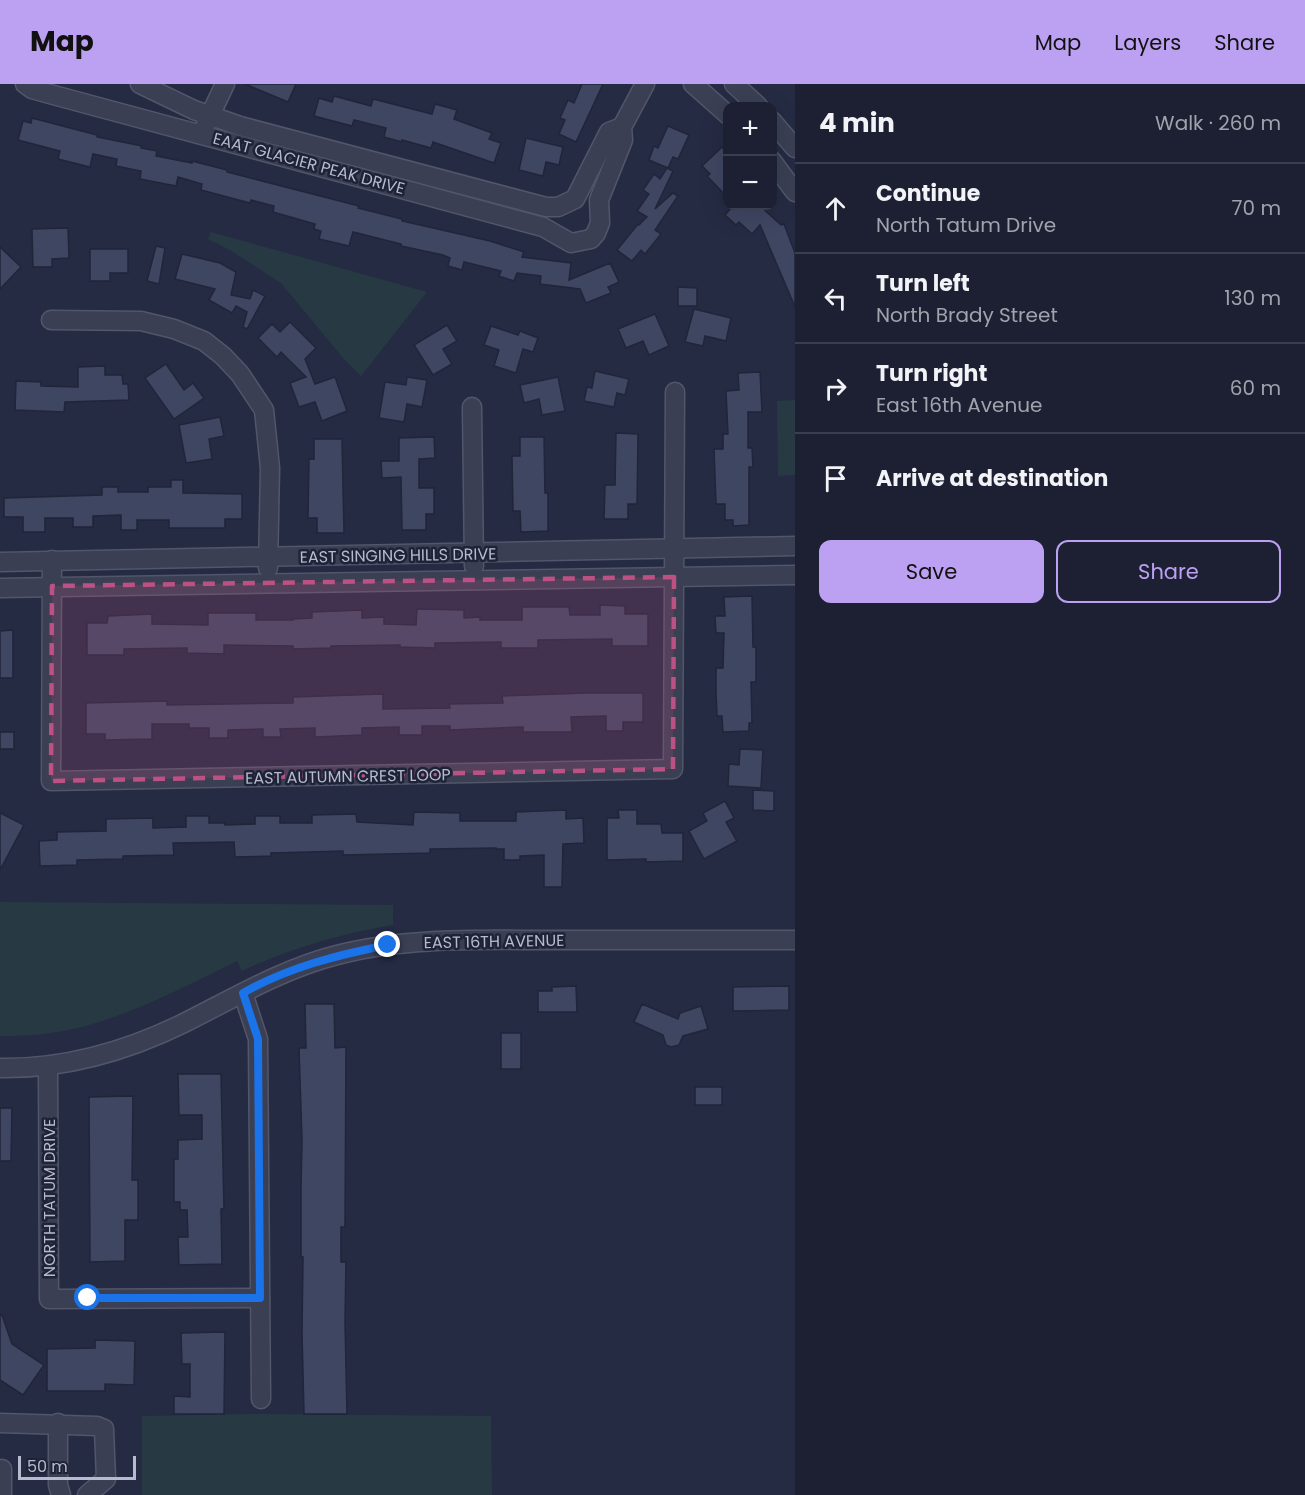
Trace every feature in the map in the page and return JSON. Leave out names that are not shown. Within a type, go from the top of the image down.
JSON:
[{"type":"street","name":"EAAT GLACIER PEAK DRIVE","points":[[25,84],[32,89],[46,93],[543,227],[571,243],[591,239],[600,223],[599,200],[623,140],[622,128],[609,132],[575,199],[558,207],[546,207],[240,126],[210,116],[140,84]]},
{"type":"street","points":[[201,134],[225,84]]},
{"type":"street","points":[[622,128],[645,84]]},
{"type":"street","points":[[693,84],[723,111]]},
{"type":"street","points":[[734,84],[754,102]]},
{"type":"street","points":[[777,127],[795,148],[777,161]]},
{"type":"street","points":[[777,167],[795,192]]},
{"type":"street","points":[[51,320],[141,321],[174,329],[204,342],[223,356],[240,374],[264,410],[270,468],[268,584]]},
{"type":"street","points":[[674,577],[675,392]]},
{"type":"street","points":[[472,407],[474,580]]},
{"type":"street","name":"EAST SINGING HILLS DRIVE","points":[[0,562],[795,546]]},
{"type":"street","name":"EAST AUTUMN CREST LOOP","points":[[52,560],[51,782],[673,769],[674,577]]},
{"type":"street","name":"EAST SINGING HILLS DRIVE","points":[[0,588],[795,575]]},
{"type":"street","name":"EAST 16TH AVENUE","points":[[0,1068],[48,1066],[96,1056],[159,1034],[281,974],[307,964],[338,954],[388,945],[522,940],[795,940]]},
{"type":"street","points":[[243,993],[258,1039],[261,1399]]},
{"type":"street","name":"NORTH TATUM DRIVE","points":[[48,1066],[50,1299],[260,1298]]},
{"type":"street","points":[[0,1423],[58,1423],[96,1426],[104,1429],[106,1479],[87,1495]]},
{"type":"street","points":[[58,1423],[58,1485],[61,1495]]},
{"type":"street","points":[[2,1469],[2,1495]]},
{"type":"highlighted area","points":[[674,577],[673,769],[51,781],[52,586]]},
{"type":"shaded area","points":[[211,232],[427,292],[361,376],[344,359],[281,283],[230,250],[208,239]]},
{"type":"shaded area","points":[[795,400],[795,475],[778,476],[777,401]]},
{"type":"shaded area","points":[[0,902],[393,905],[393,925],[316,943],[278,955],[242,971],[237,961],[159,999],[78,1028],[30,1035],[0,1036]]},
{"type":"shaded area","points":[[250,1414],[491,1416],[492,1495],[142,1495],[142,1416]]},
{"type":"building","points":[[245,84],[296,84],[288,102]]},
{"type":"building","points":[[582,84],[603,84],[576,142],[559,134],[565,120],[560,118],[568,100],[574,103]]},
{"type":"building","points":[[334,96],[371,106],[373,99],[432,114],[435,104],[457,110],[454,119],[492,133],[489,139],[501,143],[494,163],[433,142],[431,148],[384,137],[386,128],[354,120],[352,126],[314,116],[319,98],[332,102]]},
{"type":"building","points":[[32,118],[97,135],[97,137],[142,146],[141,148],[157,151],[156,156],[192,163],[192,161],[359,206],[358,208],[402,219],[402,221],[490,241],[524,252],[522,257],[571,263],[569,280],[610,263],[619,282],[608,287],[611,293],[586,303],[580,289],[540,284],[541,276],[517,273],[514,281],[499,276],[501,271],[464,262],[462,270],[448,266],[450,258],[443,255],[353,232],[349,246],[319,239],[321,231],[314,229],[315,224],[273,212],[274,206],[251,200],[250,203],[201,190],[202,184],[178,177],[176,186],[140,179],[141,171],[116,166],[117,159],[93,154],[90,167],[58,159],[60,151],[18,140],[23,121],[31,123]]},
{"type":"building","points":[[668,126],[689,135],[678,159],[673,157],[668,168],[649,160],[654,146],[658,148]]},
{"type":"building","points":[[526,138],[563,147],[559,165],[546,162],[543,176],[519,170]]},
{"type":"building","points":[[722,147],[723,193],[707,176],[710,174],[702,166]]},
{"type":"building","points":[[667,168],[673,171],[655,209],[673,193],[678,196],[655,230],[661,234],[645,254],[641,250],[632,261],[617,250],[638,224],[647,217],[637,211],[649,194],[643,190],[654,174],[660,179]]},
{"type":"building","points":[[729,210],[764,210],[781,225],[784,224],[795,253],[795,307],[760,225],[752,234],[739,222],[736,225],[725,215]]},
{"type":"building","points":[[68,228],[69,258],[52,259],[52,267],[33,267],[32,229]]},
{"type":"building","points":[[156,246],[165,248],[159,284],[147,281]]},
{"type":"building","points":[[0,247],[21,267],[0,289]]},
{"type":"building","points":[[90,249],[128,249],[128,273],[110,273],[110,281],[90,281]]},
{"type":"building","points":[[182,254],[220,263],[236,272],[231,295],[250,299],[253,290],[265,296],[247,329],[243,327],[247,312],[236,306],[232,313],[209,300],[215,289],[175,279]]},
{"type":"building","points":[[678,287],[697,288],[697,306],[678,306]]},
{"type":"building","points":[[694,309],[731,318],[726,341],[705,336],[703,346],[685,342]]},
{"type":"building","points":[[655,314],[669,346],[649,355],[643,341],[626,348],[618,329]]},
{"type":"building","points":[[290,322],[316,348],[305,359],[315,384],[335,377],[347,411],[322,421],[315,402],[299,407],[290,383],[306,377],[281,352],[277,357],[258,338],[272,324],[280,332]]},
{"type":"building","points":[[447,325],[457,341],[443,349],[452,364],[433,375],[414,345]]},
{"type":"building","points":[[491,326],[518,335],[520,331],[538,338],[533,352],[523,349],[516,373],[494,366],[499,350],[484,345]]},
{"type":"building","points":[[166,364],[184,390],[193,383],[204,398],[174,419],[145,378]]},
{"type":"building","points":[[105,366],[105,375],[122,375],[123,384],[128,384],[129,400],[65,402],[64,412],[15,410],[16,381],[41,382],[41,386],[78,387],[78,367]]},
{"type":"building","points":[[595,371],[629,379],[625,395],[617,393],[614,407],[584,401],[587,387],[592,388]]},
{"type":"building","points":[[760,372],[762,412],[748,412],[748,448],[752,448],[753,467],[749,467],[749,525],[733,526],[733,520],[725,520],[725,504],[716,504],[714,449],[723,449],[723,434],[728,434],[726,391],[739,390],[738,373]]},
{"type":"building","points":[[407,377],[427,380],[422,407],[407,404],[404,422],[379,418],[385,382],[406,385]]},
{"type":"building","points":[[558,377],[565,411],[542,415],[539,399],[524,403],[520,385]]},
{"type":"building","points":[[220,417],[224,436],[209,439],[212,459],[186,463],[179,425]]},
{"type":"building","points":[[616,433],[638,434],[637,504],[628,504],[628,519],[604,519],[605,485],[615,485]]},
{"type":"building","points":[[434,437],[435,458],[419,459],[419,488],[434,488],[434,514],[426,514],[426,530],[402,530],[401,477],[382,478],[381,461],[399,461],[399,438]]},
{"type":"building","points":[[520,437],[544,437],[548,531],[521,532],[520,511],[513,511],[512,456],[520,456]]},
{"type":"building","points":[[314,439],[342,439],[344,533],[317,533],[317,518],[308,518],[309,459],[314,459]]},
{"type":"building","points":[[171,480],[183,480],[183,493],[242,494],[242,519],[225,519],[225,528],[169,528],[169,520],[137,520],[137,530],[121,530],[121,515],[93,516],[93,527],[73,527],[73,518],[45,518],[45,532],[23,532],[23,517],[4,517],[4,498],[102,495],[102,487],[118,487],[118,492],[148,492],[148,487],[171,487]]},
{"type":"building","points":[[752,596],[756,682],[751,682],[752,723],[749,723],[749,731],[723,732],[722,716],[717,716],[716,668],[723,668],[724,633],[716,633],[715,616],[725,616],[724,597]]},
{"type":"building","points":[[600,605],[625,606],[625,614],[648,614],[648,646],[612,646],[612,639],[538,640],[538,648],[501,648],[501,642],[435,643],[435,648],[400,647],[400,645],[293,649],[293,646],[224,645],[224,654],[187,653],[187,648],[124,649],[124,655],[87,655],[87,623],[107,623],[108,616],[152,614],[152,624],[208,625],[208,613],[256,613],[256,620],[293,620],[312,618],[312,612],[362,610],[362,618],[384,617],[384,624],[416,625],[417,609],[464,610],[464,618],[480,617],[480,620],[522,620],[522,607],[569,607],[570,615],[600,615]]},
{"type":"building","points":[[13,630],[13,678],[0,678],[0,631]]},
{"type":"building","points":[[643,693],[643,722],[623,722],[623,731],[606,731],[606,716],[571,717],[572,732],[523,732],[523,727],[450,730],[450,726],[422,726],[422,735],[399,735],[399,727],[362,728],[362,735],[315,737],[315,728],[280,729],[281,737],[263,737],[263,729],[228,730],[228,738],[209,738],[209,728],[189,728],[189,724],[152,724],[152,739],[105,740],[105,734],[86,734],[86,703],[167,701],[167,705],[293,703],[293,697],[383,694],[383,709],[450,708],[449,704],[503,703],[502,696]]},
{"type":"building","points":[[0,732],[14,732],[14,749],[0,749]]},
{"type":"building","points":[[740,749],[763,750],[761,788],[728,786],[729,764],[739,765]]},
{"type":"building","points":[[753,790],[774,791],[774,811],[753,810]]},
{"type":"building","points":[[725,801],[734,818],[726,822],[737,841],[704,859],[689,831],[707,821],[703,813]]},
{"type":"building","points":[[566,810],[566,819],[583,818],[584,843],[563,844],[562,887],[544,887],[544,855],[520,856],[520,860],[504,860],[504,849],[496,848],[430,849],[430,853],[343,855],[343,851],[271,853],[271,856],[235,857],[234,842],[173,843],[174,855],[123,856],[123,859],[77,860],[77,865],[40,866],[39,841],[57,840],[57,832],[106,831],[106,819],[153,818],[153,828],[186,827],[186,816],[209,816],[209,823],[225,823],[225,825],[255,824],[255,816],[280,816],[280,823],[312,823],[312,815],[356,814],[357,822],[413,825],[414,812],[460,813],[460,821],[516,821],[516,812]]},
{"type":"building","points":[[618,810],[637,810],[637,824],[661,824],[662,833],[683,833],[683,861],[607,860],[607,818],[619,818]]},
{"type":"building","points":[[0,813],[24,825],[0,870]]},
{"type":"building","points":[[576,986],[577,1012],[538,1012],[538,991],[552,991],[552,987]]},
{"type":"building","points":[[789,986],[789,1010],[733,1011],[733,987]]},
{"type":"building","points":[[305,1004],[334,1004],[335,1048],[346,1047],[345,1227],[341,1227],[341,1262],[346,1262],[347,1414],[304,1414],[299,1048],[306,1048]]},
{"type":"building","points":[[642,1004],[678,1019],[680,1013],[701,1006],[708,1029],[683,1036],[679,1045],[671,1047],[666,1045],[663,1035],[634,1022]]},
{"type":"building","points":[[501,1033],[521,1033],[521,1069],[501,1069]]},
{"type":"building","points":[[178,1074],[221,1074],[224,1209],[221,1209],[222,1264],[179,1265],[178,1237],[188,1237],[187,1210],[180,1210],[180,1202],[174,1202],[174,1159],[178,1159],[178,1140],[202,1139],[202,1115],[179,1115]]},
{"type":"building","points":[[695,1087],[722,1087],[722,1105],[695,1105]]},
{"type":"building","points":[[133,1096],[132,1180],[138,1180],[138,1220],[125,1220],[125,1261],[90,1262],[89,1097]]},
{"type":"building","points":[[0,1108],[12,1108],[11,1161],[0,1161]]},
{"type":"building","points":[[0,1315],[2,1315],[12,1344],[44,1365],[23,1395],[0,1380]]},
{"type":"building","points":[[225,1332],[224,1414],[174,1414],[174,1396],[190,1397],[190,1364],[182,1364],[181,1333]]},
{"type":"building","points":[[95,1340],[135,1341],[134,1385],[105,1384],[105,1391],[47,1391],[47,1349],[95,1348]]},
{"type":"route","points":[[88,1298],[260,1298],[258,1039],[243,993],[307,964],[338,954],[388,945]]}]
